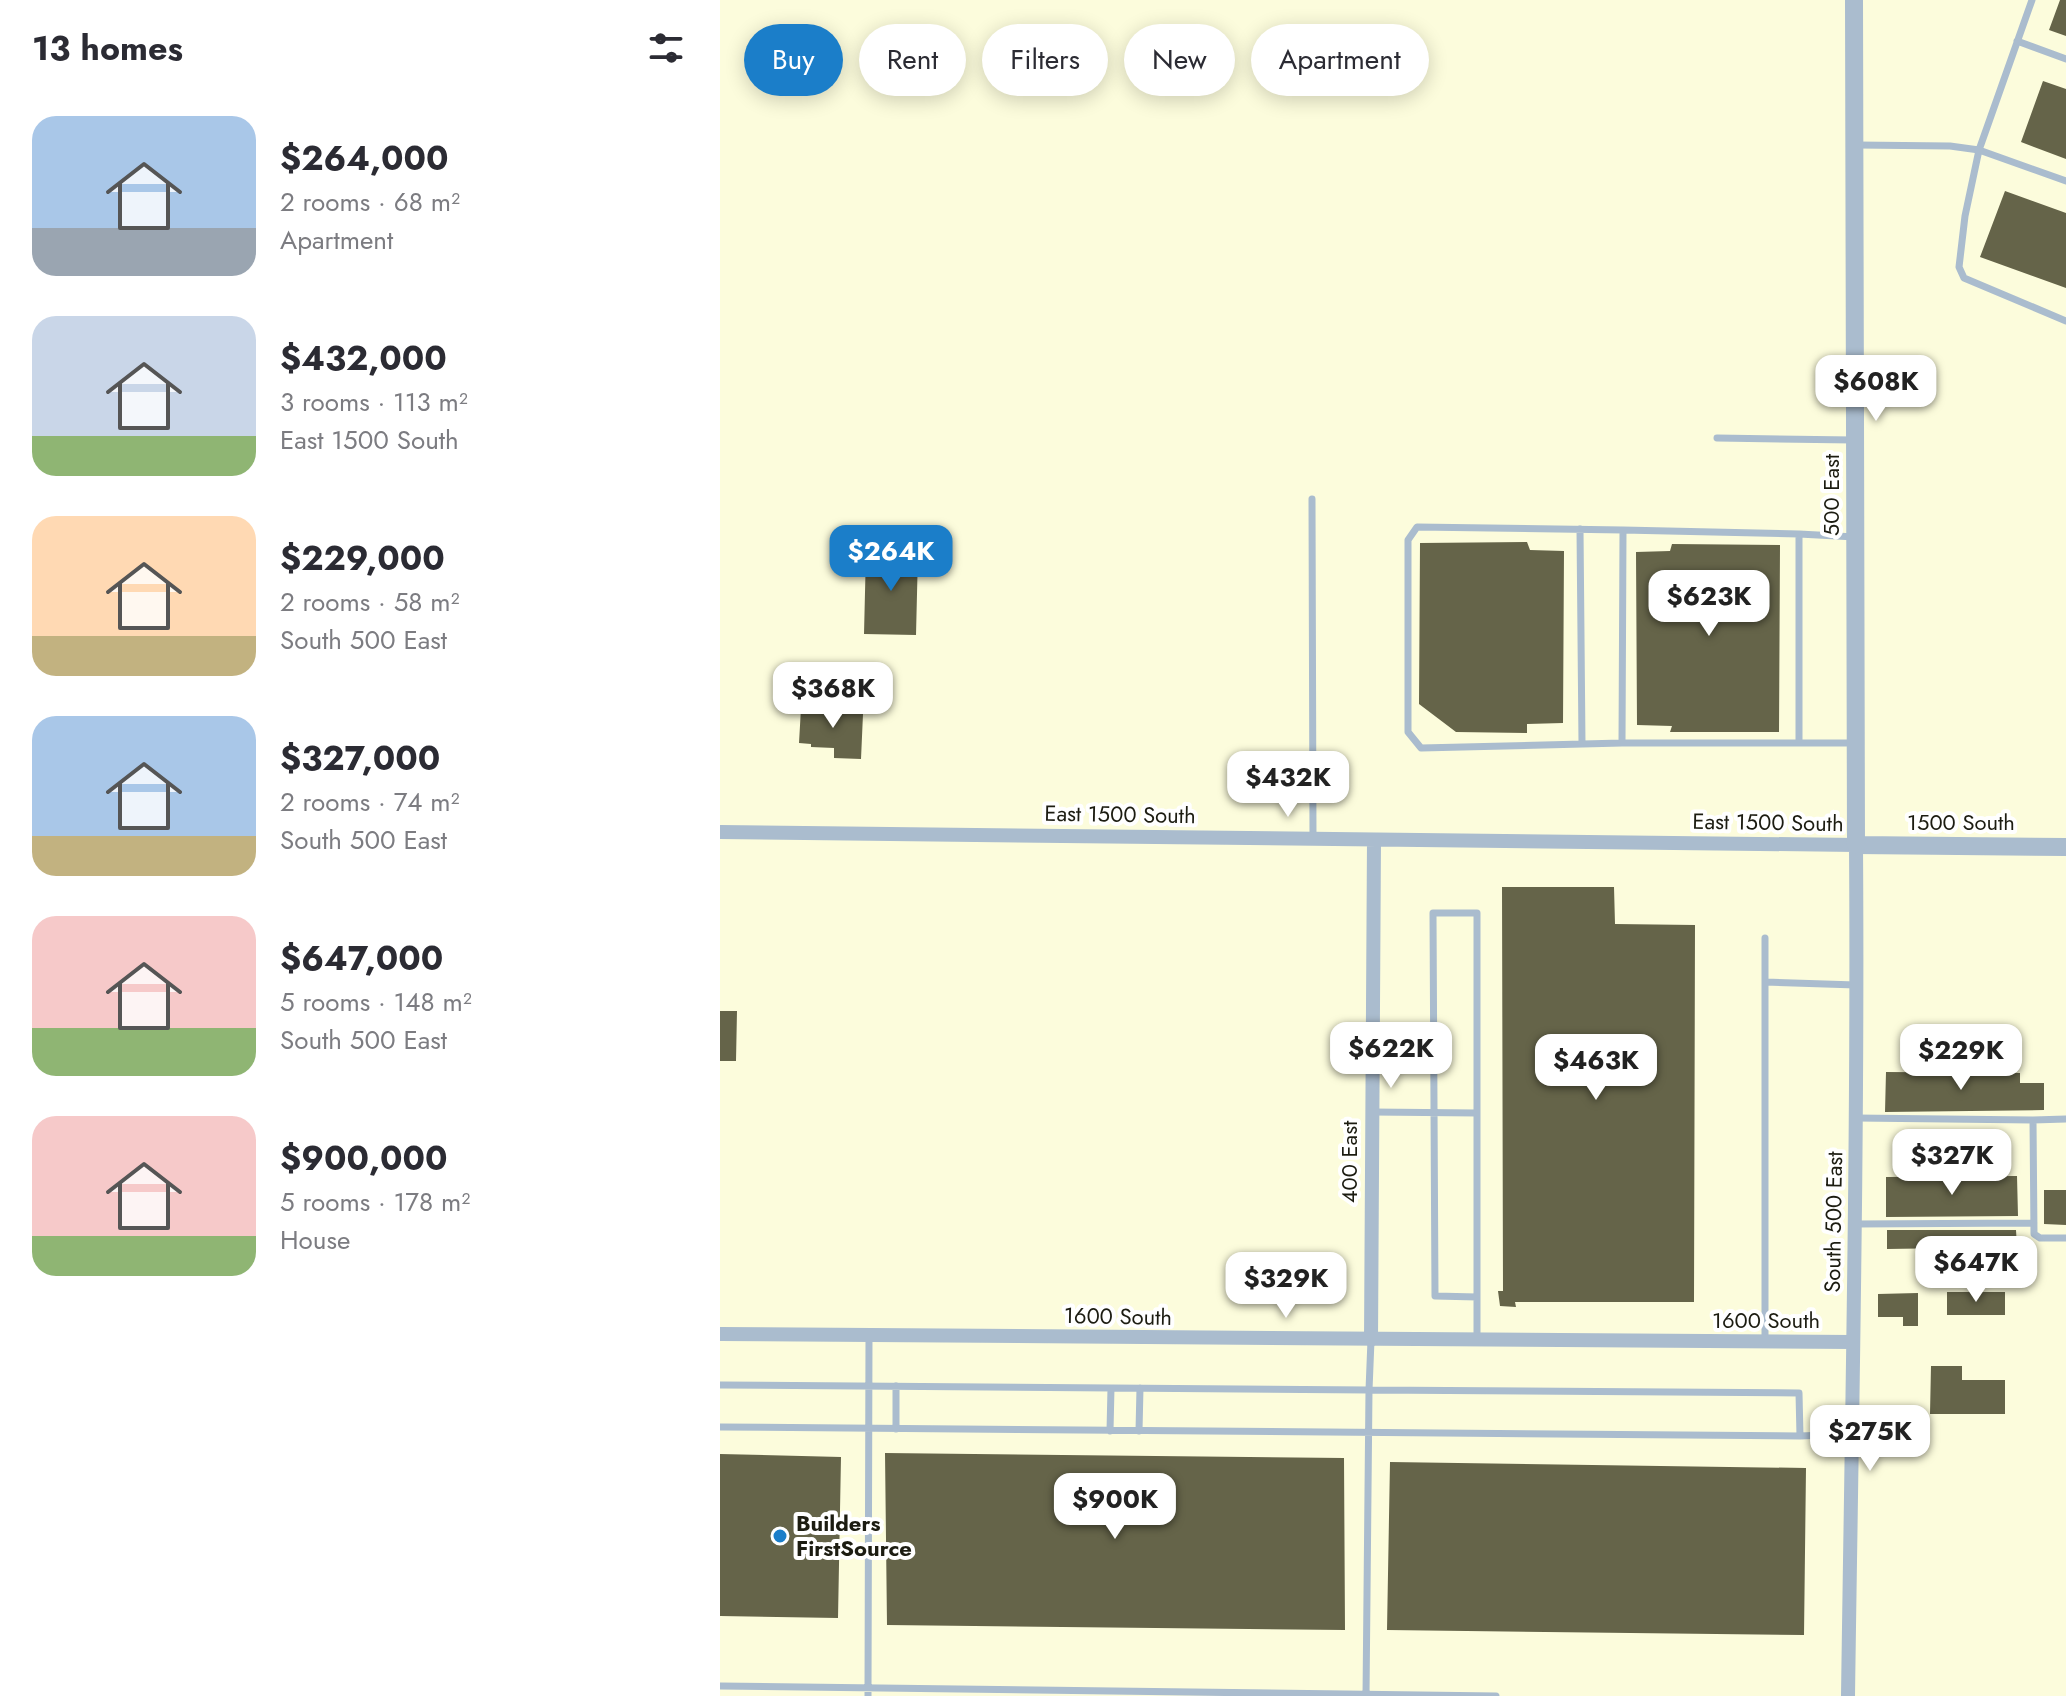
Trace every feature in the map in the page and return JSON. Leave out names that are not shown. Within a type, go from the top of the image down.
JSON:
[{"type":"street","name":"500 East","points":[[1854,0],[1856,845]]},
{"type":"street","name":"East 1500 South","points":[[720,832],[1856,845]]},
{"type":"street","name":"400 East","points":[[1371,1340],[1374,840]]},
{"type":"street","name":"1500 South","points":[[1856,845],[2066,847]]},
{"type":"street","name":"South 500 East","points":[[1848,1696],[1856,1224],[1856,845]]},
{"type":"street","name":"1600 South","points":[[720,1334],[1852,1342]]},
{"type":"lane","points":[[2032,0],[1979,150],[1965,216],[1959,267],[1964,278],[2066,321]]},
{"type":"lane","points":[[2017,41],[2066,59]]},
{"type":"lane","points":[[1855,145],[1950,146],[1979,150],[2066,181]]},
{"type":"lane","points":[[1717,438],[1855,440]]},
{"type":"lane","points":[[1312,499],[1313,839]]},
{"type":"lane","points":[[1855,537],[1417,527],[1408,540],[1408,732],[1421,748],[1622,743],[1855,743]]},
{"type":"lane","points":[[1580,529],[1582,744]]},
{"type":"lane","points":[[1622,743],[1623,530]]},
{"type":"lane","points":[[1799,534],[1799,743]]},
{"type":"lane","points":[[1477,1297],[1435,1296],[1433,913],[1477,913],[1477,1113],[1477,1297],[1477,1341]]},
{"type":"lane","points":[[1765,938],[1765,1342]]},
{"type":"lane","points":[[1765,982],[1856,985]]},
{"type":"lane","points":[[1371,1112],[1477,1113]]},
{"type":"lane","points":[[1856,1118],[2066,1119]]},
{"type":"lane","points":[[2033,1120],[2034,1234],[2040,1238],[2066,1238]]},
{"type":"lane","points":[[1856,1224],[2034,1223]]},
{"type":"lane","points":[[868,1692],[869,1335]]},
{"type":"lane","points":[[1366,1695],[1371,1340]]},
{"type":"lane","points":[[720,1385],[1799,1393],[1800,1436]]},
{"type":"lane","points":[[896,1386],[896,1429]]},
{"type":"lane","points":[[1110,1431],[1111,1388]]},
{"type":"lane","points":[[1139,1431],[1140,1388]]},
{"type":"lane","points":[[720,1427],[1852,1434]]},
{"type":"lane","points":[[720,1686],[868,1692],[1496,1696]]},
{"type":"building","points":[[2060,0],[2066,0],[2066,36],[2049,30]]},
{"type":"building","points":[[2043,81],[2066,89],[2066,159],[2021,142]]},
{"type":"building","points":[[2005,191],[2066,213],[2066,288],[1980,257]]},
{"type":"building","points":[[1527,542],[1530,550],[1564,551],[1563,723],[1527,724],[1527,733],[1456,732],[1419,704],[1420,543]]},
{"type":"building","points":[[1672,544],[1780,545],[1779,732],[1670,732],[1672,726],[1637,725],[1636,552],[1670,551]]},
{"type":"building","points":[[866,551],[918,553],[916,635],[864,634]]},
{"type":"building","points":[[828,702],[850,703],[850,713],[863,714],[861,759],[834,758],[834,748],[799,743],[801,708],[828,709]]},
{"type":"building","points":[[1502,887],[1614,887],[1615,924],[1695,925],[1694,1302],[1515,1302],[1516,1307],[1500,1306],[1498,1291],[1503,1291]]},
{"type":"building","points":[[720,1011],[737,1011],[736,1061],[720,1061]]},
{"type":"building","points":[[1886,1072],[2020,1073],[2020,1083],[2044,1083],[2044,1110],[1885,1112]]},
{"type":"building","points":[[2017,1176],[2018,1216],[1886,1217],[1886,1177]]},
{"type":"building","points":[[2044,1190],[2066,1190],[2066,1225],[2044,1224]]},
{"type":"building","points":[[1887,1230],[2016,1230],[2017,1247],[1887,1249]]},
{"type":"building","points":[[1947,1292],[2005,1292],[2005,1315],[1947,1315]]},
{"type":"building","points":[[1918,1293],[1918,1326],[1903,1326],[1903,1317],[1878,1317],[1878,1294]]},
{"type":"building","points":[[1931,1366],[1962,1366],[1962,1380],[2005,1380],[2005,1414],[1930,1414]]},
{"type":"building","points":[[885,1453],[1344,1458],[1345,1630],[887,1625]]},
{"type":"building","name":"Builders FirstSource","points":[[720,1454],[841,1457],[838,1618],[720,1616]]},
{"type":"building","points":[[1390,1462],[1806,1468],[1804,1635],[1387,1630]]},
{"type":"place","name":"Builders FirstSource","points":[[780,1536]]}]
